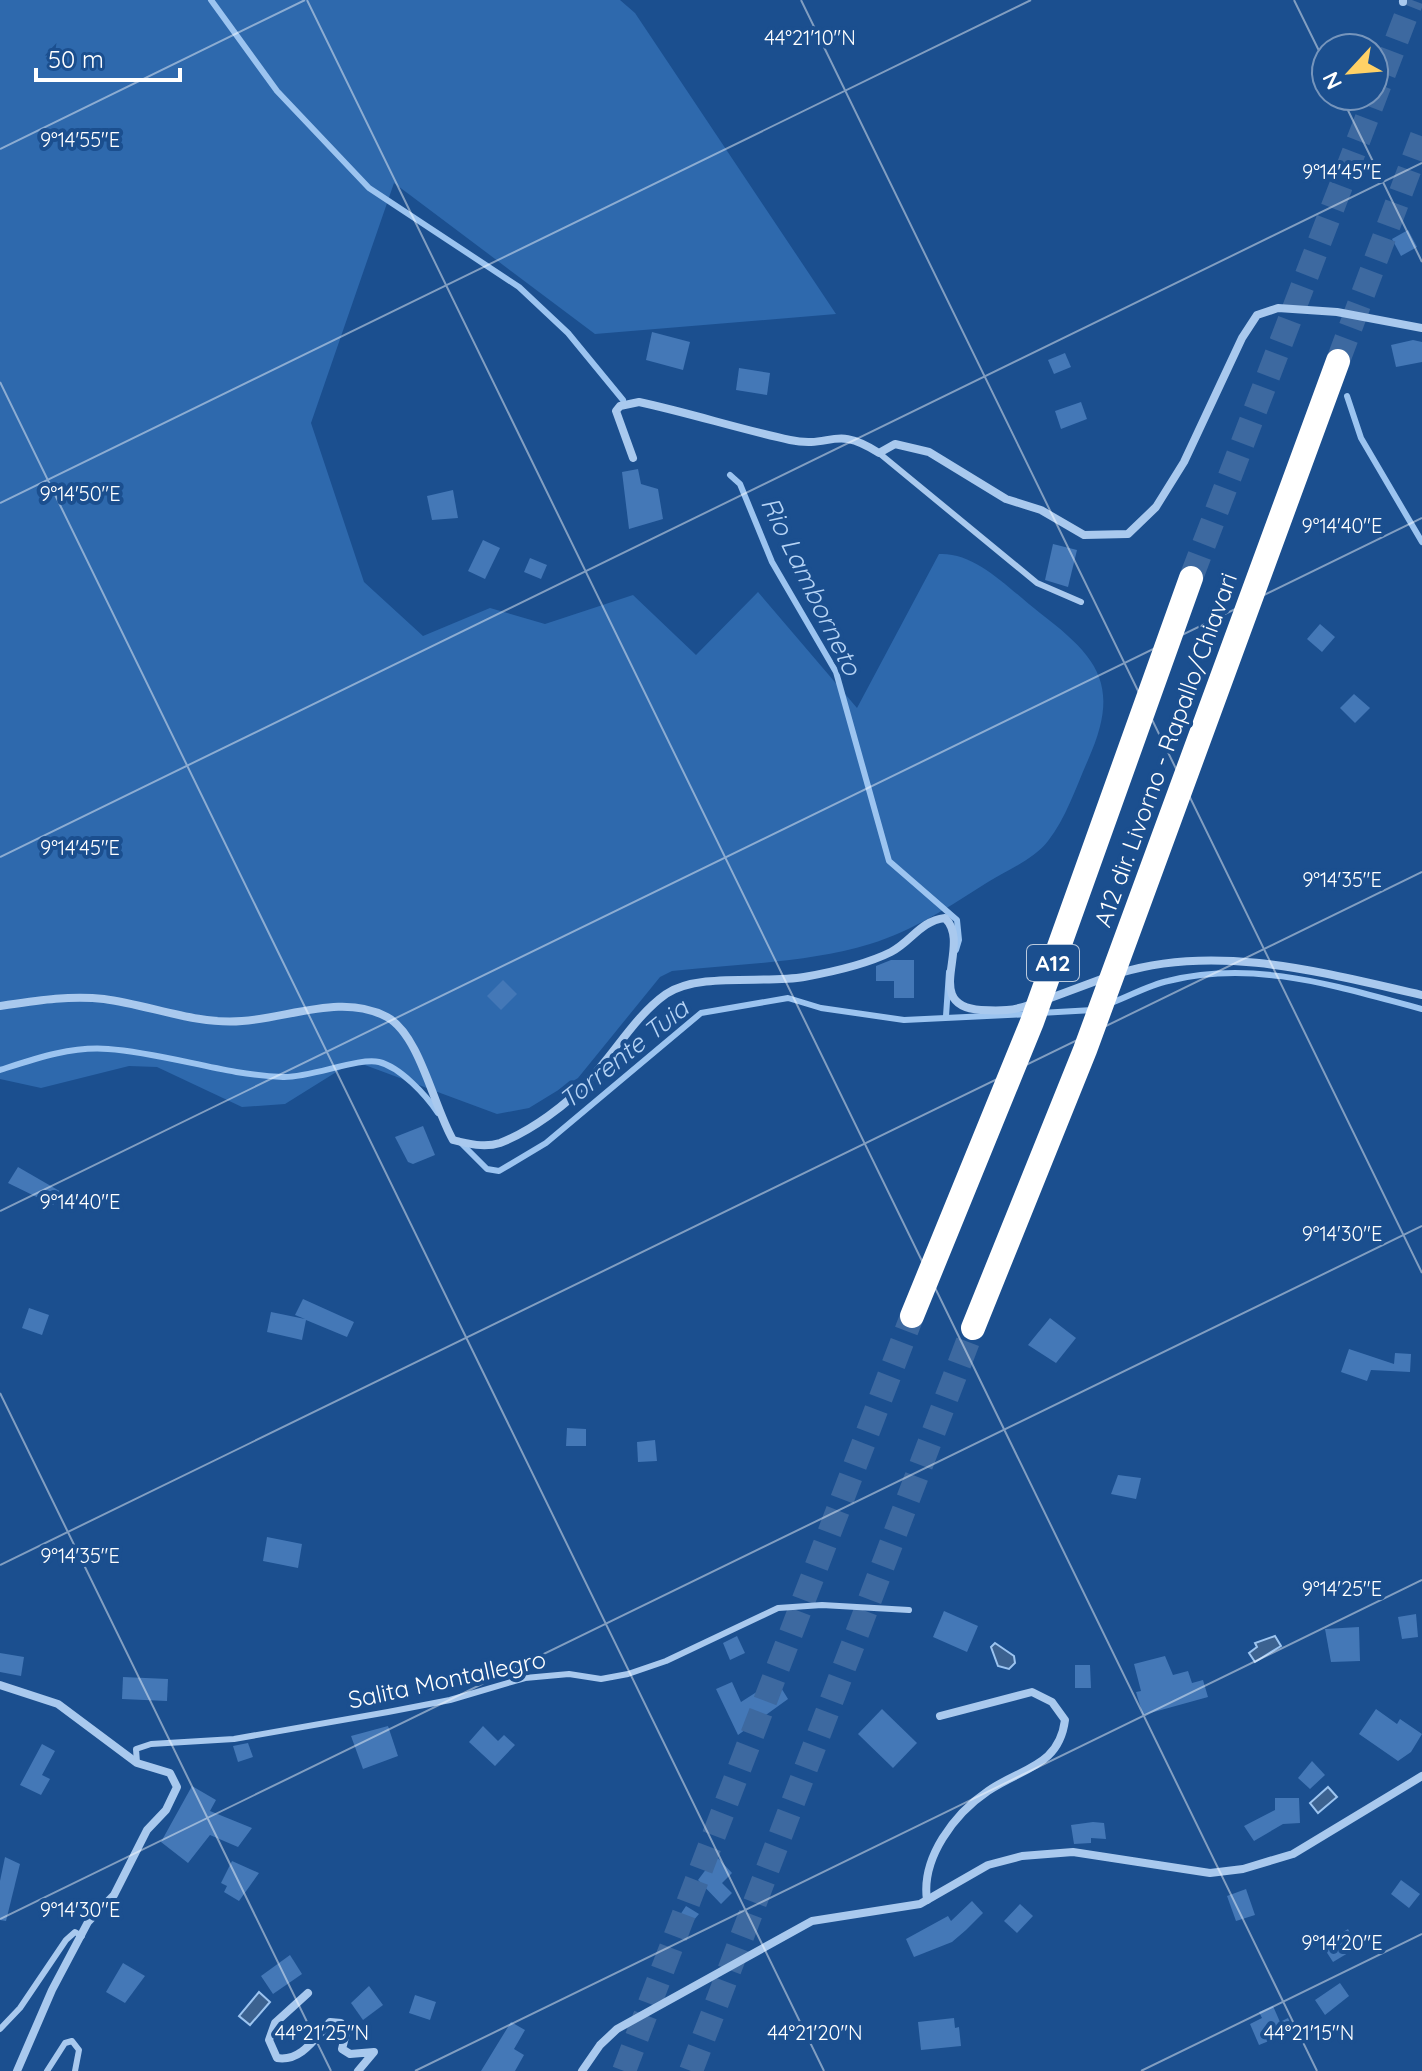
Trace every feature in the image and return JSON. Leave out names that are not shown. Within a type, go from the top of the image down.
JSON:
[{"type":"highway","name":"A12 dir. Livorno - Rapallo/Chiavari","points":[[973,1328],[1085,1050],[1338,361]]},
{"type":"highway","name":"A12","points":[[912,1316],[1032,1022],[1191,578]]},
{"type":"street","points":[[633,458],[616,411],[620,406],[639,402],[793,440],[856,438],[879,453],[895,444],[929,452],[1006,499],[1041,510],[1084,535],[1128,534],[1156,507],[1184,462],[1242,338],[1257,315],[1278,308],[1337,312],[1422,328]]},
{"type":"street","points":[[0,1006],[84,997],[214,1022],[245,1021],[325,1008],[363,1008],[390,1019],[422,1065],[442,1121],[453,1140],[474,1146],[499,1143],[542,1119],[587,1082],[635,1025],[668,993],[702,983],[801,978],[848,967],[893,951],[930,919],[945,918],[954,926],[950,988],[956,1001],[969,1009],[1014,1011],[1126,971],[1183,958],[1278,966],[1422,995]]},
{"type":"street","points":[[0,1685],[58,1704],[137,1763],[170,1773],[177,1787],[175,1796],[147,1830],[114,1895],[88,1922],[52,1990],[17,2071]]},
{"type":"street","points":[[927,1900],[925,1885],[928,1863],[950,1828],[987,1792],[1029,1771],[1054,1751],[1063,1739],[1065,1720],[1052,1702],[1032,1692],[940,1716]]},
{"type":"street","points":[[582,2071],[600,2045],[617,2029],[812,1921],[920,1904],[960,1878],[1022,1856],[1073,1852],[1210,1873],[1243,1869],[1293,1854],[1422,1776]]},
{"type":"street","points":[[308,1993],[275,2023],[269,2040],[277,2058],[290,2060],[330,2022],[341,2023],[346,2033],[342,2049],[350,2054],[374,2052],[358,2071]]},
{"type":"lane","points":[[879,453],[1037,583],[1081,602]]},
{"type":"lane","name":"Salita Montallegro","points":[[137,1763],[136,1749],[151,1744],[234,1739],[388,1712],[450,1700],[525,1678],[569,1674],[601,1679],[628,1674],[666,1661],[778,1608],[822,1605],[909,1610]]},
{"type":"lane","points":[[0,2029],[20,2008],[66,1940],[75,1932],[82,1936]]},
{"type":"lane","points":[[47,2071],[65,2043],[72,2041],[79,2050],[75,2071]]},
{"type":"shaded area","points":[[0,0],[620,0],[635,13],[836,314],[595,334],[394,183],[311,423],[364,582],[423,636],[490,608],[545,624],[633,595],[696,655],[758,592],[857,708],[939,554],[967,559],[993,574],[1077,645],[1090,660],[1103,693],[1098,734],[1065,812],[1048,841],[1020,864],[931,917],[886,939],[822,955],[672,971],[660,977],[578,1078],[529,1108],[497,1114],[354,1061],[285,1104],[242,1107],[157,1067],[129,1066],[41,1088],[0,1079]]},
{"type":"shaded area","points":[[1275,1636],[1281,1646],[1255,1662],[1249,1653],[1257,1647],[1255,1643]]},
{"type":"shaded area","points":[[995,1643],[1014,1656],[1015,1663],[1009,1669],[998,1666],[991,1647]]},
{"type":"shaded area","points":[[1328,1787],[1337,1797],[1318,1813],[1310,1803]]},
{"type":"shaded area","points":[[259,1992],[270,2002],[250,2025],[239,2016]]},
{"type":"building","points":[[1408,230],[1417,247],[1401,256],[1392,239]]},
{"type":"building","points":[[652,332],[690,342],[683,370],[646,360]]},
{"type":"building","points":[[1413,340],[1422,342],[1422,362],[1396,367],[1391,345]]},
{"type":"building","points":[[1065,353],[1071,367],[1054,374],[1048,360]]},
{"type":"building","points":[[739,368],[770,373],[767,395],[736,390]]},
{"type":"building","points":[[1081,402],[1087,419],[1061,429],[1055,411]]},
{"type":"building","points":[[638,469],[641,484],[658,489],[663,519],[629,529],[622,472]]},
{"type":"building","points":[[453,490],[458,518],[432,520],[427,496]]},
{"type":"building","points":[[483,540],[500,548],[485,579],[468,571]]},
{"type":"building","points":[[1053,544],[1077,550],[1068,587],[1045,580]]},
{"type":"building","points":[[530,558],[547,565],[541,579],[524,572]]},
{"type":"building","points":[[1320,624],[1335,637],[1322,652],[1307,639]]},
{"type":"building","points":[[1354,694],[1370,708],[1355,723],[1340,708]]},
{"type":"building","points":[[891,960],[914,960],[914,998],[894,998],[894,981],[876,981],[876,966]]},
{"type":"building","points":[[503,980],[517,994],[501,1010],[487,996]]},
{"type":"building","points":[[423,1126],[435,1155],[413,1164],[408,1162],[395,1137]]},
{"type":"building","points":[[18,1167],[63,1193],[53,1205],[8,1183]]},
{"type":"building","points":[[303,1299],[354,1322],[347,1337],[306,1320],[302,1340],[267,1332],[271,1312],[305,1319],[295,1315]]},
{"type":"building","points":[[29,1308],[49,1315],[42,1335],[22,1328]]},
{"type":"building","points":[[1050,1318],[1076,1338],[1056,1363],[1028,1345]]},
{"type":"building","points":[[1349,1349],[1394,1364],[1395,1353],[1411,1354],[1410,1372],[1371,1370],[1367,1381],[1341,1372]]},
{"type":"building","points":[[567,1428],[586,1429],[586,1446],[566,1446]]},
{"type":"building","points":[[655,1440],[657,1461],[638,1462],[637,1442]]},
{"type":"building","points":[[1118,1475],[1141,1478],[1136,1499],[1111,1494]]},
{"type":"building","points":[[267,1537],[302,1544],[298,1568],[263,1561]]},
{"type":"building","points":[[944,1611],[978,1626],[967,1652],[933,1637]]},
{"type":"building","points":[[1416,1614],[1418,1637],[1402,1639],[1398,1617]]},
{"type":"building","points":[[1359,1627],[1360,1661],[1331,1662],[1325,1629]]},
{"type":"building","points":[[737,1636],[745,1653],[730,1660],[723,1643]]},
{"type":"building","points":[[0,1653],[24,1657],[21,1676],[0,1672]]},
{"type":"building","points":[[1165,1656],[1173,1675],[1188,1671],[1192,1683],[1203,1680],[1208,1697],[1143,1715],[1136,1692],[1141,1691],[1134,1664]]},
{"type":"building","points":[[1075,1665],[1090,1665],[1091,1688],[1075,1688]]},
{"type":"building","points":[[123,1677],[168,1679],[167,1701],[122,1699]]},
{"type":"building","points":[[732,1682],[741,1702],[769,1684],[774,1690],[780,1686],[788,1699],[738,1735],[716,1689]]},
{"type":"building","points":[[882,1709],[917,1743],[893,1768],[858,1734]]},
{"type":"building","points":[[1376,1709],[1397,1724],[1400,1719],[1422,1734],[1411,1752],[1398,1761],[1359,1734]]},
{"type":"building","points":[[388,1726],[398,1756],[363,1769],[351,1736]]},
{"type":"building","points":[[483,1726],[498,1741],[504,1735],[515,1745],[495,1766],[469,1742]]},
{"type":"building","points":[[248,1743],[253,1757],[238,1762],[233,1746]]},
{"type":"building","points":[[42,1744],[55,1751],[42,1775],[50,1779],[41,1795],[20,1785]]},
{"type":"building","points":[[1312,1761],[1325,1775],[1310,1789],[1298,1778]]},
{"type":"building","points":[[192,1786],[216,1800],[210,1811],[252,1828],[238,1847],[210,1835],[188,1863],[161,1842]]},
{"type":"building","points":[[1275,1798],[1299,1798],[1300,1823],[1283,1824],[1254,1841],[1244,1826],[1275,1810]]},
{"type":"building","points":[[1104,1823],[1106,1839],[1091,1838],[1091,1843],[1074,1844],[1071,1825]]},
{"type":"building","points":[[716,1856],[732,1873],[722,1883],[732,1893],[721,1904],[698,1880]]},
{"type":"building","points":[[5,1857],[20,1864],[6,1921],[0,1920],[0,1881]]},
{"type":"building","points":[[232,1861],[259,1873],[239,1901],[224,1892],[227,1886],[221,1883]]},
{"type":"building","points":[[1401,1880],[1420,1894],[1409,1908],[1391,1894]]},
{"type":"building","points":[[1246,1889],[1255,1915],[1236,1921],[1227,1896]]},
{"type":"building","points":[[972,1901],[983,1913],[966,1930],[952,1942],[914,1957],[906,1939],[948,1916],[951,1921]]},
{"type":"building","points":[[1020,1904],[1033,1916],[1017,1933],[1004,1921]]},
{"type":"building","points":[[686,1906],[699,1914],[688,1927],[678,1918]]},
{"type":"building","points":[[1348,1929],[1358,1947],[1333,1962],[1322,1945]]},
{"type":"building","points":[[290,1955],[302,1974],[273,1994],[261,1976]]},
{"type":"building","points":[[123,1963],[145,1976],[125,2003],[106,1992]]},
{"type":"building","points":[[1340,1983],[1349,1996],[1325,2015],[1315,2000]]},
{"type":"building","points":[[369,1986],[383,2005],[363,2020],[351,2003]]},
{"type":"building","points":[[415,1995],[436,2002],[430,2020],[409,2013]]},
{"type":"building","points":[[1273,2006],[1280,2022],[1288,2018],[1294,2031],[1259,2045],[1250,2024],[1262,2018],[1259,2012]]},
{"type":"building","points":[[954,2018],[955,2028],[959,2027],[961,2046],[921,2050],[918,2022]]},
{"type":"building","points":[[511,2022],[525,2030],[514,2049],[524,2055],[515,2071],[481,2071]]},
{"type":"waterway","name":"Rio Lamborneto","points":[[211,0],[277,91],[369,188],[519,287],[568,333],[623,400]]},
{"type":"waterway","points":[[1347,396],[1361,438],[1422,542]]},
{"type":"waterway","name":"Rio Lamborneto","points":[[730,475],[740,484],[772,562],[836,672],[889,861],[957,920],[959,940],[956,950]]},
{"type":"waterway","name":"Rio Lamborneto","points":[[946,1016],[949,972]]},
{"type":"waterway","name":"Torrente Tuia","points":[[1111,1003],[1168,981],[1233,973],[1296,978],[1422,1009]]},
{"type":"waterway","name":"Torrente Tuia","points":[[459,1141],[487,1169],[499,1171],[546,1143],[701,1013],[788,998],[821,1008],[904,1020],[1029,1014]]},
{"type":"waterway","name":"Torrente Tuia","points":[[1040,1013],[1093,1010]]},
{"type":"waterway","name":"Torrente Tuia","points":[[0,1070],[80,1049],[130,1051],[239,1072],[283,1077],[370,1061],[395,1070],[412,1083],[438,1113]]},
{"type":"tunnel","points":[[1191,578],[1412,0]]},
{"type":"tunnel","points":[[1338,361],[1422,136]]},
{"type":"tunnel","points":[[624,2071],[912,1316]]},
{"type":"tunnel","points":[[691,2071],[973,1328]]}]
